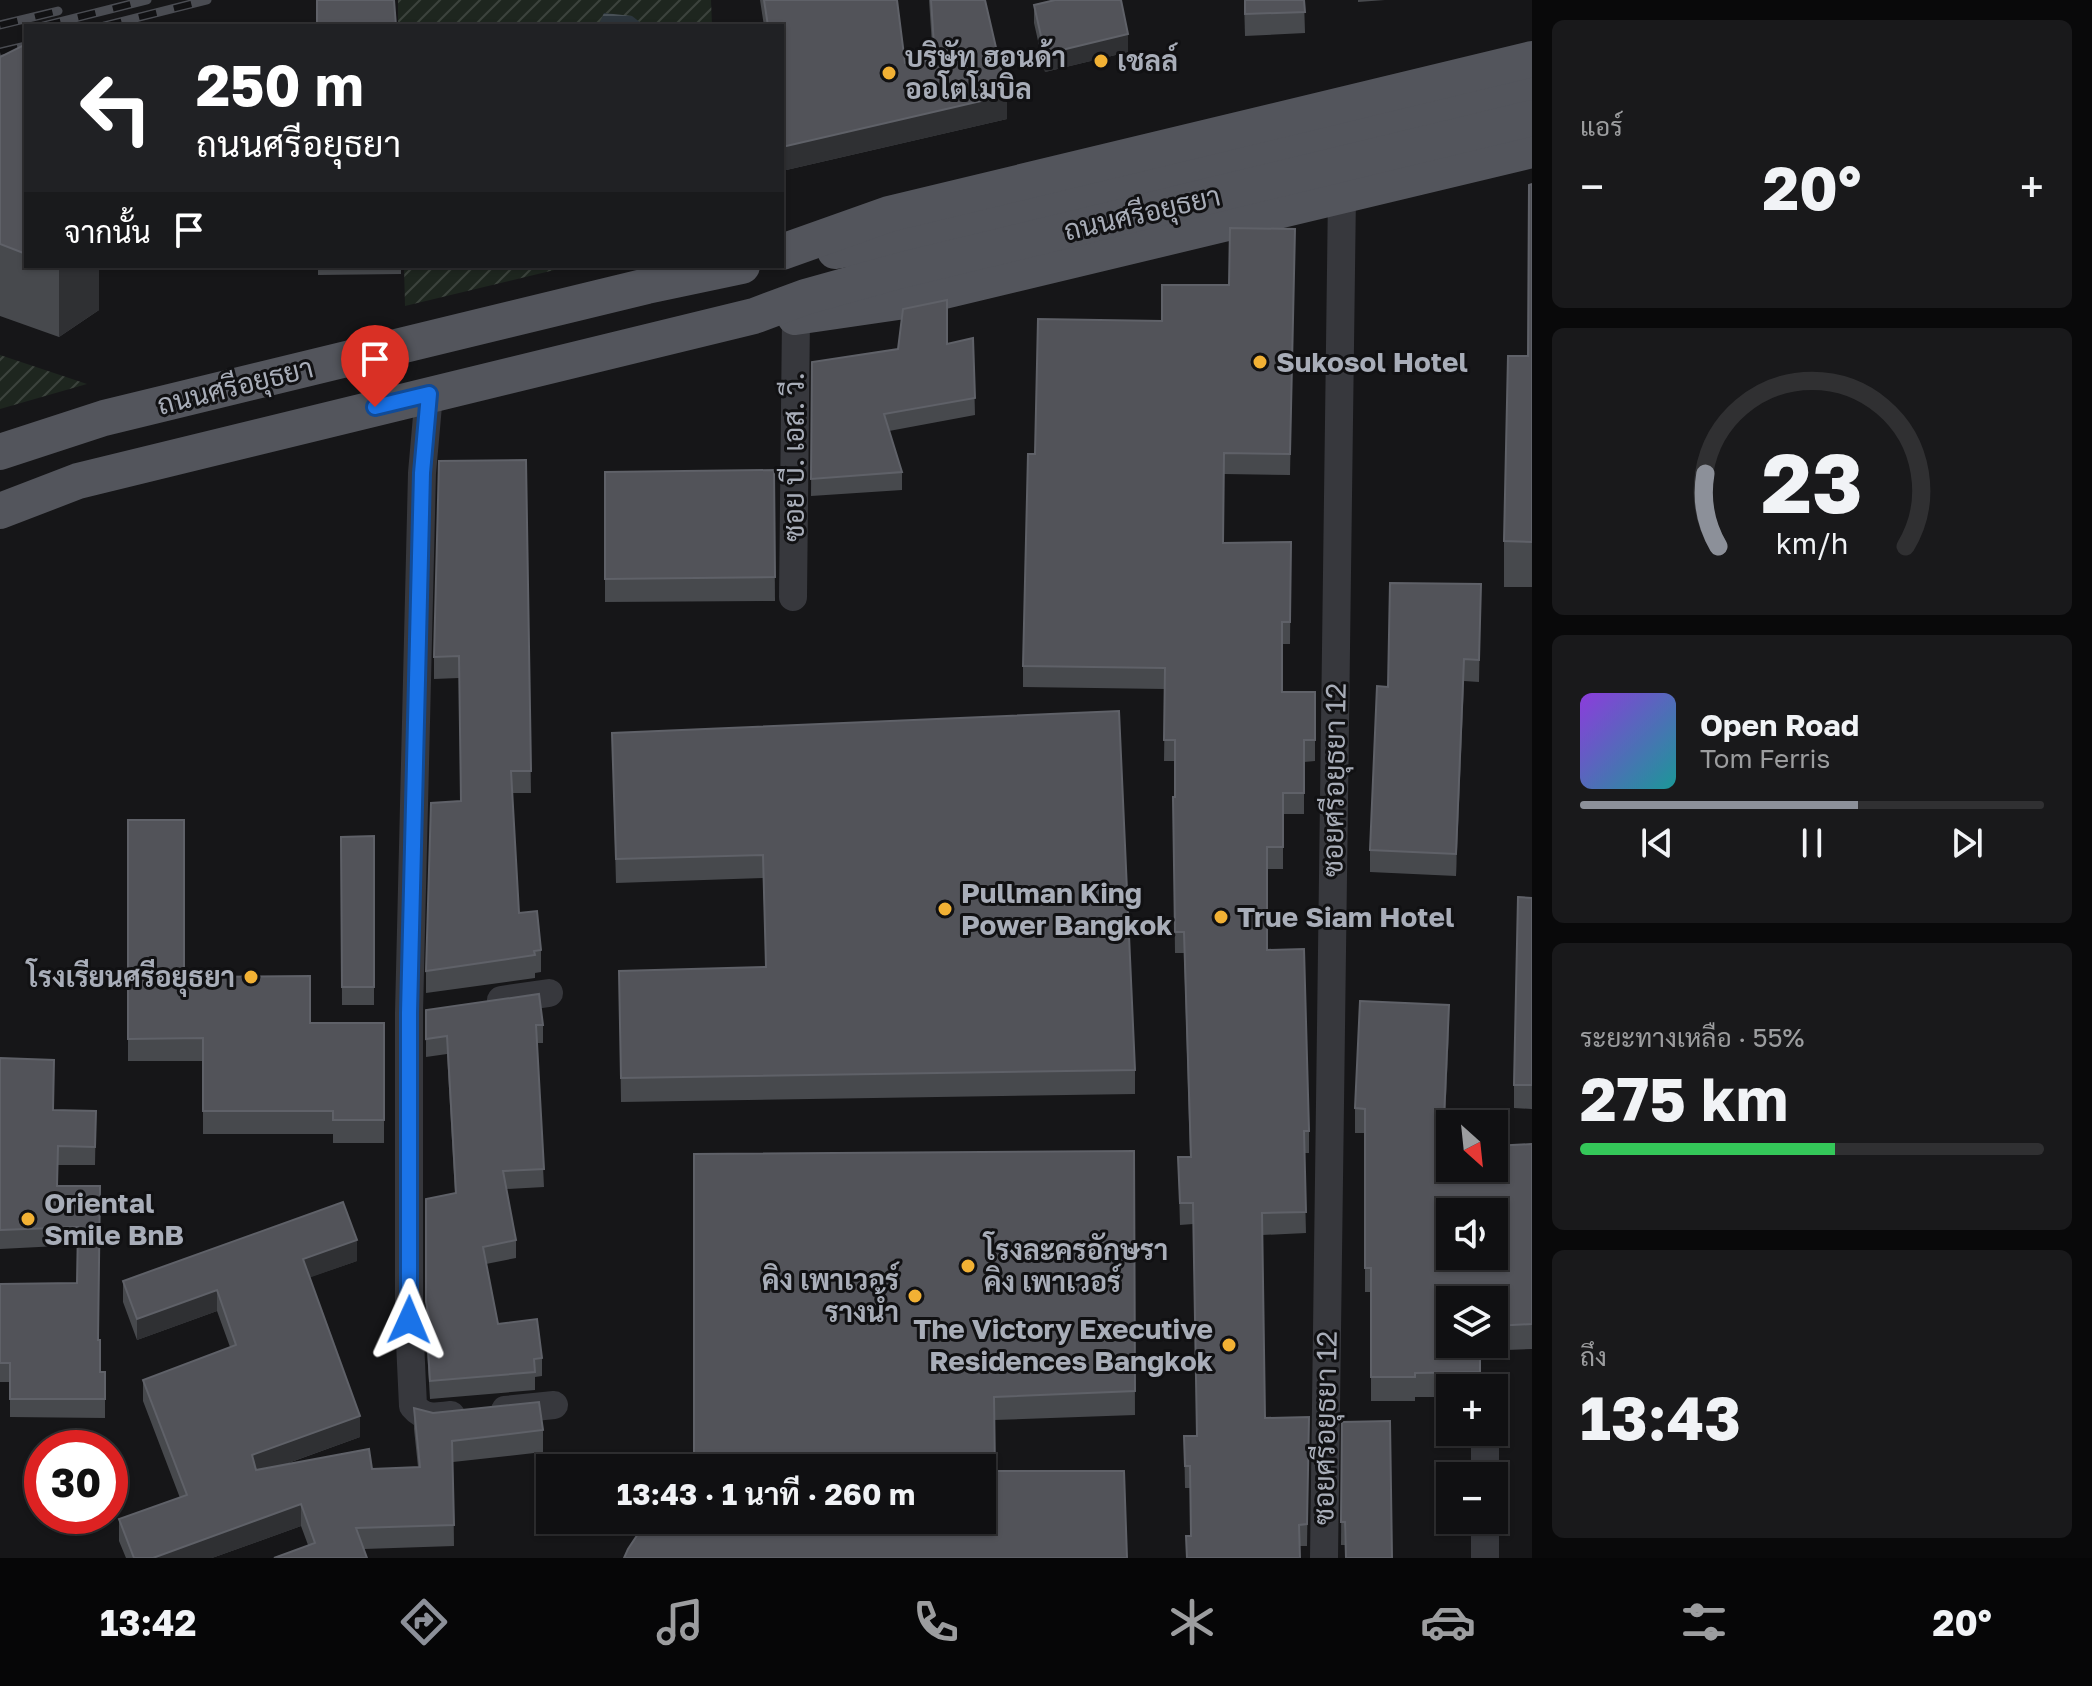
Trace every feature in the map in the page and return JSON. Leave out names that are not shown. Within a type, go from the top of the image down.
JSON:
[{"type":"main road","name":"ถนนศรีอยุธยา","points":[[784,251],[889,214],[1532,59]]},
{"type":"main road","name":"ถนนศรีอยุธยา","points":[[0,511],[78,481],[754,316],[805,297],[1286,161],[1532,86]]},
{"type":"main road","name":"ถนนศรีอยุธยา","points":[[784,259],[899,240],[1286,161],[1532,118]]},
{"type":"main road","name":"ถนนศรีอยุธยา","points":[[754,316],[796,317],[898,302],[1532,150]]},
{"type":"main road","name":"ถนนศรีอยุธยา","points":[[0,452],[56,432],[647,286],[732,268]]},
{"type":"main road","name":"ถนนศรีอยุธยา","points":[[0,435],[56,432]]},
{"type":"main road","name":"ถนนศรีอยุธยา","points":[[0,487],[78,481]]},
{"type":"street","name":"ซอยศรีอยุธยา 12","points":[[1324,1558],[1342,194]]},
{"type":"street","name":"ซอย บี. เอส. วี.","points":[[793,597],[796,317]]},
{"type":"street","points":[[429,394],[422,473],[409,1013],[409,1320],[413,1406],[420,1414],[431,1417],[554,1405]]},
{"type":"street","points":[[471,1004],[549,993]]},
{"type":"street","points":[[409,1013],[440,1008]]},
{"type":"street","points":[[1485,1534],[1485,1558]]},
{"type":"shaded area","points":[[398,0],[711,0],[712,24],[398,24]]},
{"type":"shaded area","points":[[604,13],[632,16],[642,24],[599,24]]},
{"type":"shaded area","points":[[404,268],[563,268],[405,306]]},
{"type":"shaded area","points":[[0,355],[87,384],[0,409]]},
{"type":"building","points":[[317,0],[394,0],[396,24],[317,24]]},
{"type":"building","name":"บริษัท ฮอนด้า ออโตโมบิล","points":[[764,0],[897,0],[905,63],[935,60],[931,0],[985,0],[1007,95],[784,147],[784,24],[768,24]]},
{"type":"building","points":[[1055,0],[1121,0],[1128,34],[1045,54],[1034,5]]},
{"type":"building","points":[[1245,0],[1304,0],[1305,12],[1245,14]]},
{"type":"building","points":[[24,45],[24,253],[0,244],[0,57]]},
{"type":"building","points":[[1532,184],[1532,542],[1504,541],[1508,356],[1528,356],[1529,185]]},
{"type":"building","points":[[1230,228],[1295,229],[1290,454],[1224,453],[1223,543],[1291,542],[1290,622],[1282,622],[1282,692],[1315,692],[1315,740],[1304,740],[1304,793],[1283,793],[1283,847],[1267,847],[1267,950],[1304,949],[1309,1131],[1304,1131],[1306,1212],[1262,1213],[1265,1418],[1309,1417],[1307,1524],[1299,1525],[1300,1558],[1187,1558],[1186,1536],[1191,1536],[1190,1466],[1185,1466],[1184,1436],[1197,1436],[1193,1203],[1180,1203],[1178,1157],[1191,1157],[1184,932],[1175,932],[1175,740],[1164,740],[1165,668],[1023,666],[1028,454],[1035,454],[1038,319],[1162,321],[1162,285],[1229,285]]},
{"type":"building","points":[[947,300],[947,344],[973,338],[975,398],[884,414],[902,472],[811,479],[812,362],[898,349],[903,309]]},
{"type":"building","points":[[526,460],[531,771],[511,771],[519,913],[537,911],[541,950],[534,951],[535,955],[426,971],[431,803],[461,801],[459,656],[434,657],[439,461]]},
{"type":"building","points":[[774,470],[775,577],[605,579],[605,472]]},
{"type":"building","points":[[1390,583],[1481,584],[1479,660],[1464,659],[1456,854],[1370,850],[1377,686],[1388,687]]},
{"type":"building","name":"Pullman King Power Bangkok","points":[[1119,711],[1135,1070],[621,1078],[619,971],[766,967],[763,855],[616,859],[612,733]]},
{"type":"building","points":[[128,820],[184,820],[184,977],[310,976],[310,1023],[384,1023],[384,1120],[333,1120],[333,1111],[203,1111],[203,1038],[128,1039]]},
{"type":"building","points":[[374,836],[374,987],[342,987],[341,837]]},
{"type":"building","points":[[1518,897],[1532,898],[1532,1085],[1514,1085]]},
{"type":"building","points":[[539,994],[543,1025],[536,1025],[544,1169],[503,1171],[516,1240],[483,1247],[498,1324],[537,1319],[542,1358],[534,1359],[535,1372],[430,1381],[427,1332],[432,1332],[426,1302],[426,1199],[456,1193],[447,1036],[426,1039],[426,1010]]},
{"type":"building","points":[[1360,1001],[1449,1005],[1444,1110],[1436,1110],[1436,1182],[1508,1182],[1508,1145],[1532,1144],[1532,1324],[1508,1325],[1508,1286],[1436,1286],[1436,1358],[1480,1358],[1480,1372],[1371,1377],[1371,1268],[1365,1268],[1365,1109],[1355,1108]]},
{"type":"building","points":[[0,1058],[54,1060],[53,1110],[96,1111],[95,1147],[58,1146],[57,1186],[100,1186],[98,1340],[100,1372],[105,1372],[105,1399],[10,1399],[10,1363],[0,1363],[0,1284],[77,1283],[78,1227],[0,1230]]},
{"type":"building","name":"คิง เพาเวอร์ รางน้ำ","points":[[1134,1151],[1135,1391],[994,1397],[995,1454],[694,1454],[694,1154]]},
{"type":"building","points":[[343,1202],[357,1240],[303,1259],[360,1416],[252,1455],[256,1470],[369,1449],[372,1469],[420,1467],[414,1408],[433,1413],[539,1402],[543,1430],[452,1441],[454,1525],[356,1528],[367,1558],[274,1558],[315,1543],[301,1504],[153,1558],[134,1558],[125,1534],[128,1534],[128,1516],[187,1495],[143,1380],[236,1345],[217,1290],[137,1319],[123,1281]]},
{"type":"building","points":[[1390,1421],[1392,1558],[1346,1558],[1345,1522],[1341,1522],[1342,1422]]},
{"type":"building","name":"คิง เพาเวอร์ รางน้ำ","points":[[996,1471],[1124,1471],[1127,1558],[624,1558],[638,1534],[996,1534]]},
{"type":"railway","points":[[51,24],[147,0]]},
{"type":"railway","points":[[112,24],[207,0]]},
{"type":"railway","points":[[0,25],[58,11]]},
{"type":"railway","points":[[0,52],[24,46]]},
{"type":"place","name":"เชลล์","points":[[1101,61]]},
{"type":"place","name":"บริษัท ฮอนด้า ออโตโมบิล","points":[[889,73]]},
{"type":"place","name":"Sukosol Hotel","points":[[1260,362]]},
{"type":"place","name":"Pullman King Power Bangkok","points":[[945,909]]},
{"type":"place","name":"True Siam Hotel","points":[[1221,917]]},
{"type":"place","name":"โรงเรียนศรีอยุธยา","points":[[251,977]]},
{"type":"place","name":"Oriental Smile BnB","points":[[28,1219]]},
{"type":"place","name":"โรงละครอักษรา คิง เพาเวอร์","points":[[968,1266]]},
{"type":"place","name":"คิง เพาเวอร์ รางน้ำ","points":[[915,1296]]},
{"type":"place","name":"The Victory Executive Residences Bangkok","points":[[1229,1345]]},
{"type":"route","points":[[375,407],[429,394],[422,473],[409,1013],[409,1320]]}]
